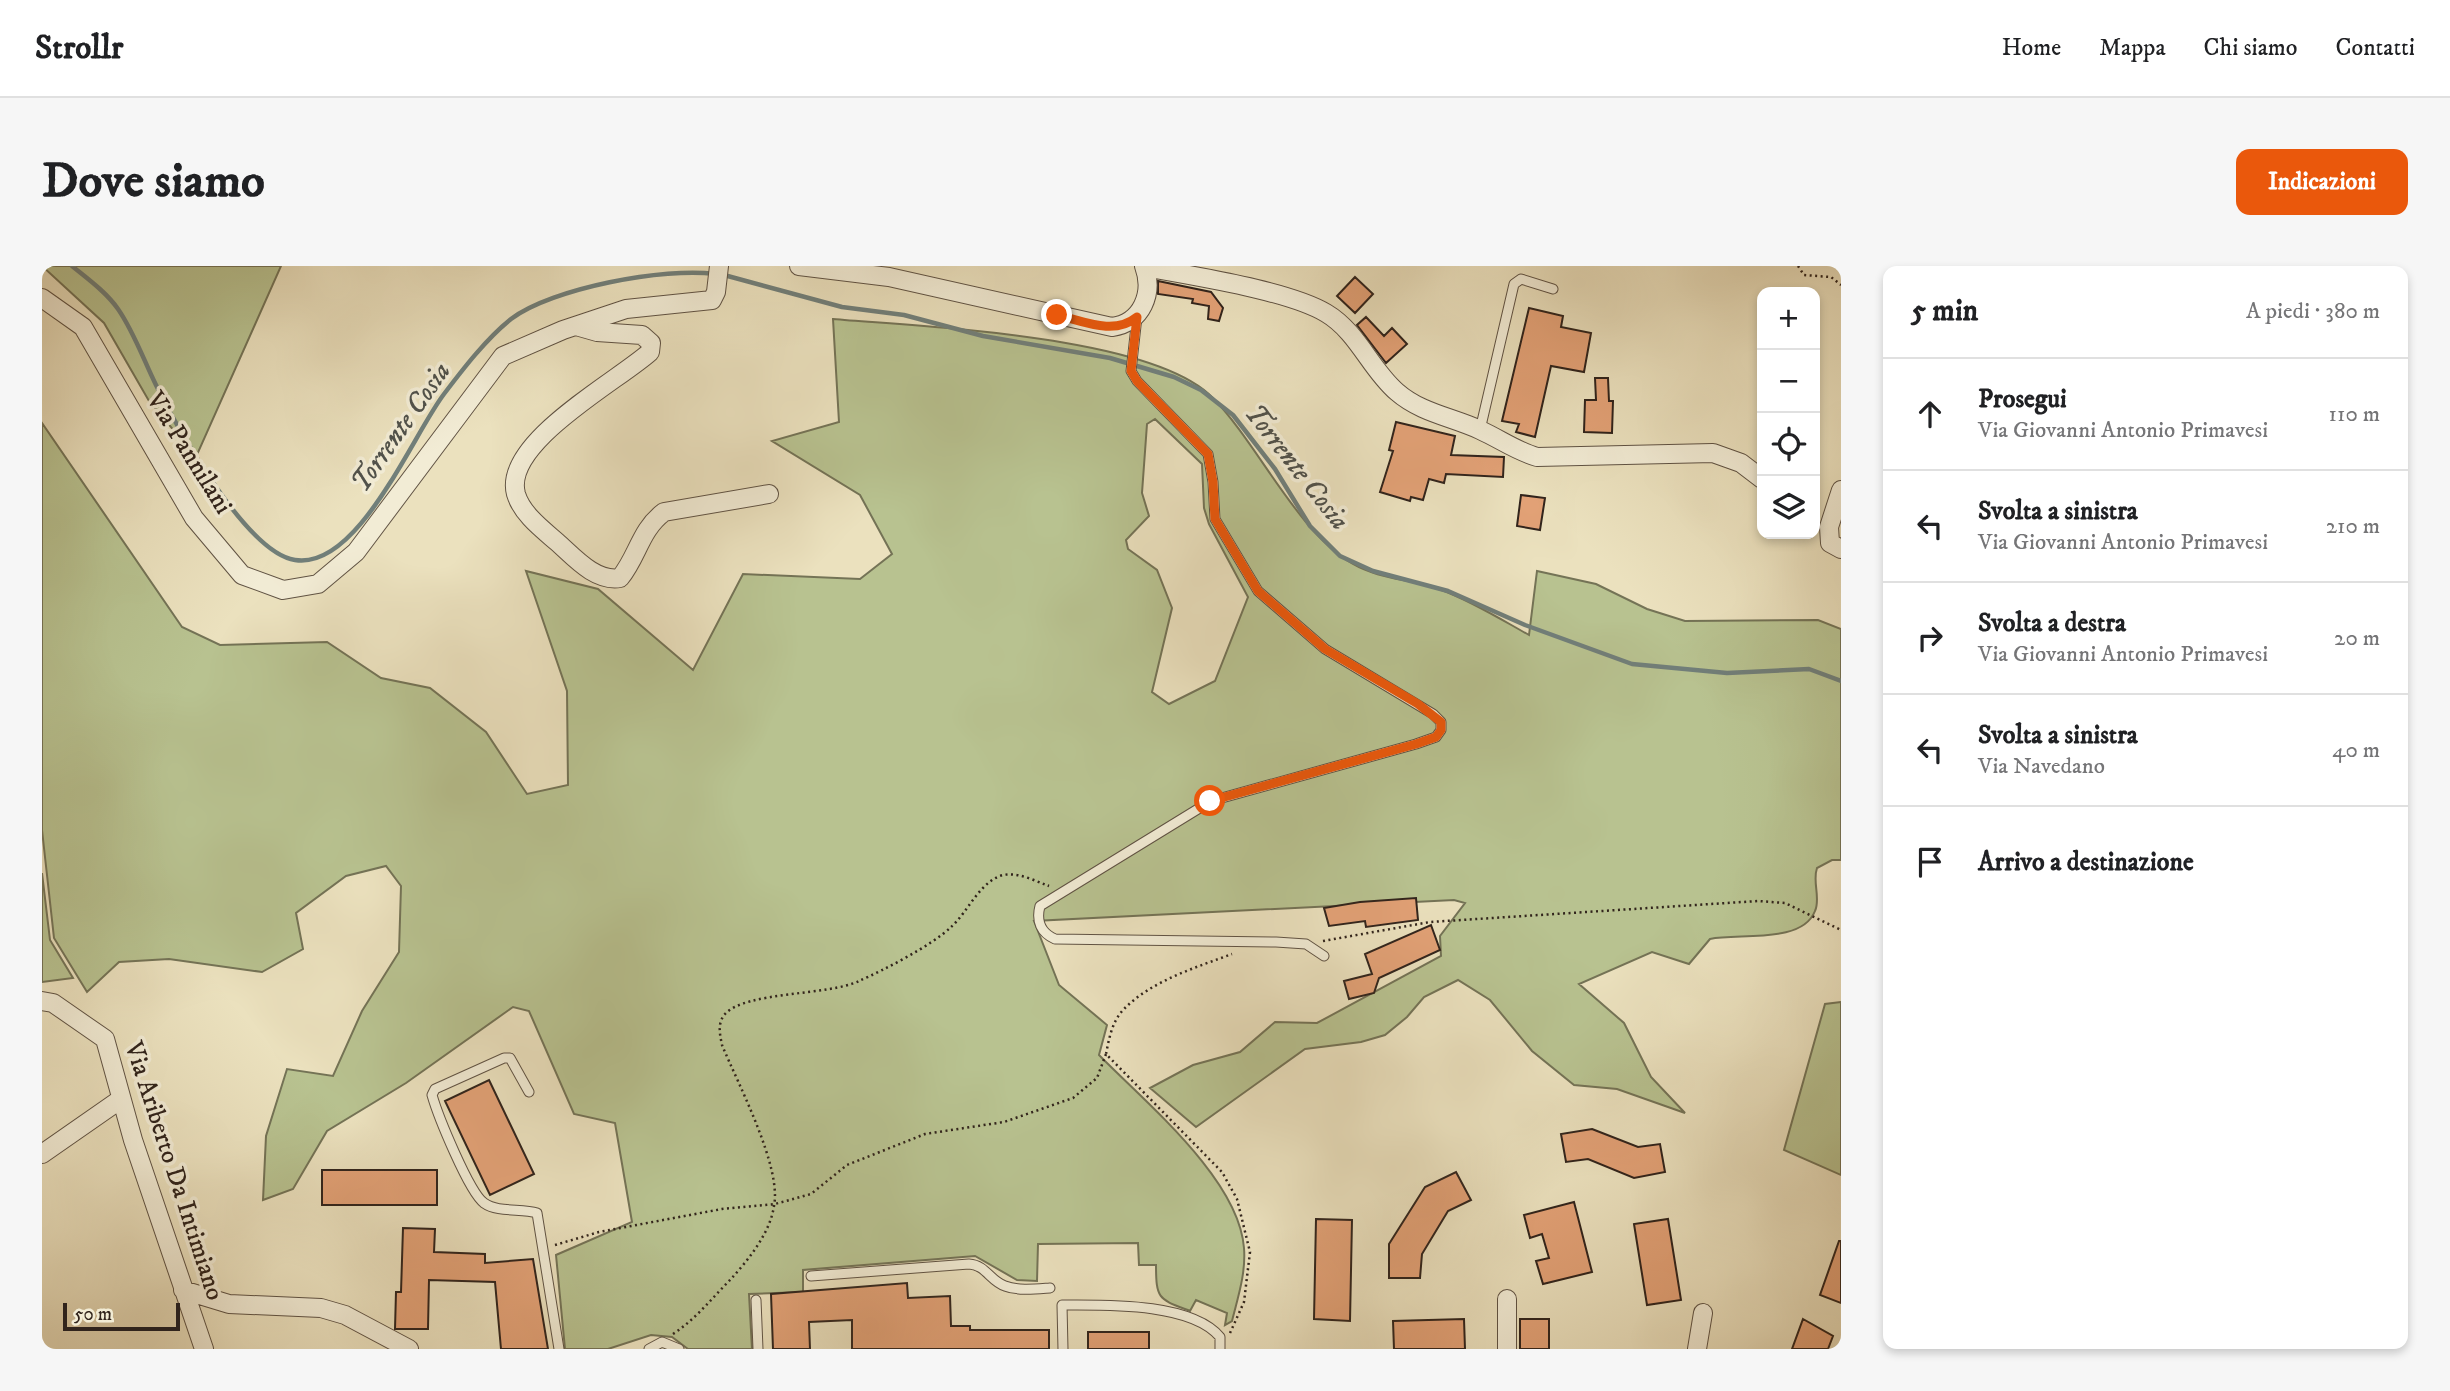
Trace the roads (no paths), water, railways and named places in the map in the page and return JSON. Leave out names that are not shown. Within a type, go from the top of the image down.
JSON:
[{"type":"street","points":[[576,326],[626,309],[712,300],[716,292],[719,266]]},
{"type":"street","points":[[799,266],[889,277],[1100,325],[1132,321],[1148,289],[1144,267],[1298,301],[1326,313],[1351,334],[1397,392],[1430,413],[1480,430],[1516,451],[1538,457],[1713,453],[1741,463],[1758,476]]},
{"type":"street","name":"Via Pannilani","points":[[42,298],[83,327],[194,518],[242,576],[283,590],[318,584],[356,552],[503,356],[576,326]]},
{"type":"street","points":[[576,326],[597,332],[642,335],[651,343],[650,352],[603,389],[569,409],[537,440],[516,478],[515,492],[535,523],[590,570],[611,580],[620,578],[628,568],[644,532],[664,512],[769,494]]},
{"type":"street","points":[[1836,546],[1829,527],[1841,490]]},
{"type":"street","points":[[1820,532],[1836,546]]},
{"type":"street","name":"Via Ariberto Da Intimiano","points":[[42,1001],[53,1003],[105,1038],[121,1100],[204,1349]]},
{"type":"street","points":[[42,1154],[121,1100]]},
{"type":"street","points":[[183,1290],[229,1304],[321,1308],[345,1315],[410,1349]]},
{"type":"street","points":[[1507,1299],[1507,1349]]},
{"type":"street","points":[[1697,1349],[1703,1313]]},
{"type":"lane","points":[[1480,430],[1514,284],[1521,279],[1553,289]]},
{"type":"lane","points":[[1132,321],[1131,371],[1137,381],[1208,454],[1215,519],[1258,591],[1325,649],[1433,714],[1441,722],[1441,730],[1436,737],[1416,744],[1210,801],[1040,906],[1037,916],[1047,936],[1055,939],[1306,944],[1324,956]]},
{"type":"lane","points":[[528,1093],[514,1063],[510,1058],[504,1058],[435,1089],[432,1095],[438,1117],[475,1193],[485,1204],[494,1207],[537,1213],[545,1248],[559,1349]]},
{"type":"lane","points":[[811,1276],[968,1264],[984,1268],[997,1282],[1007,1287],[1050,1288]]},
{"type":"lane","points":[[756,1300],[758,1349]]},
{"type":"lane","points":[[1063,1349],[1062,1305],[1125,1304],[1171,1312],[1214,1329],[1220,1337],[1220,1347]]},
{"type":"lane","points":[[649,1349],[662,1342],[679,1349]]},
{"type":"waterway","name":"Torrente Cosia","points":[[72,266],[102,291],[118,309],[180,430],[235,513],[256,536],[276,552],[295,560],[318,557],[340,544],[361,523],[381,496],[444,394],[484,345],[511,319],[553,298],[610,282],[668,274],[715,274]]},
{"type":"waterway","name":"Torrente Cosia","points":[[724,275],[842,307],[904,315],[983,336],[1110,358],[1174,377],[1201,390],[1233,415],[1275,469],[1310,526],[1340,556],[1373,571],[1448,591],[1525,625],[1632,664],[1727,673],[1809,669],[1841,681]]}]
